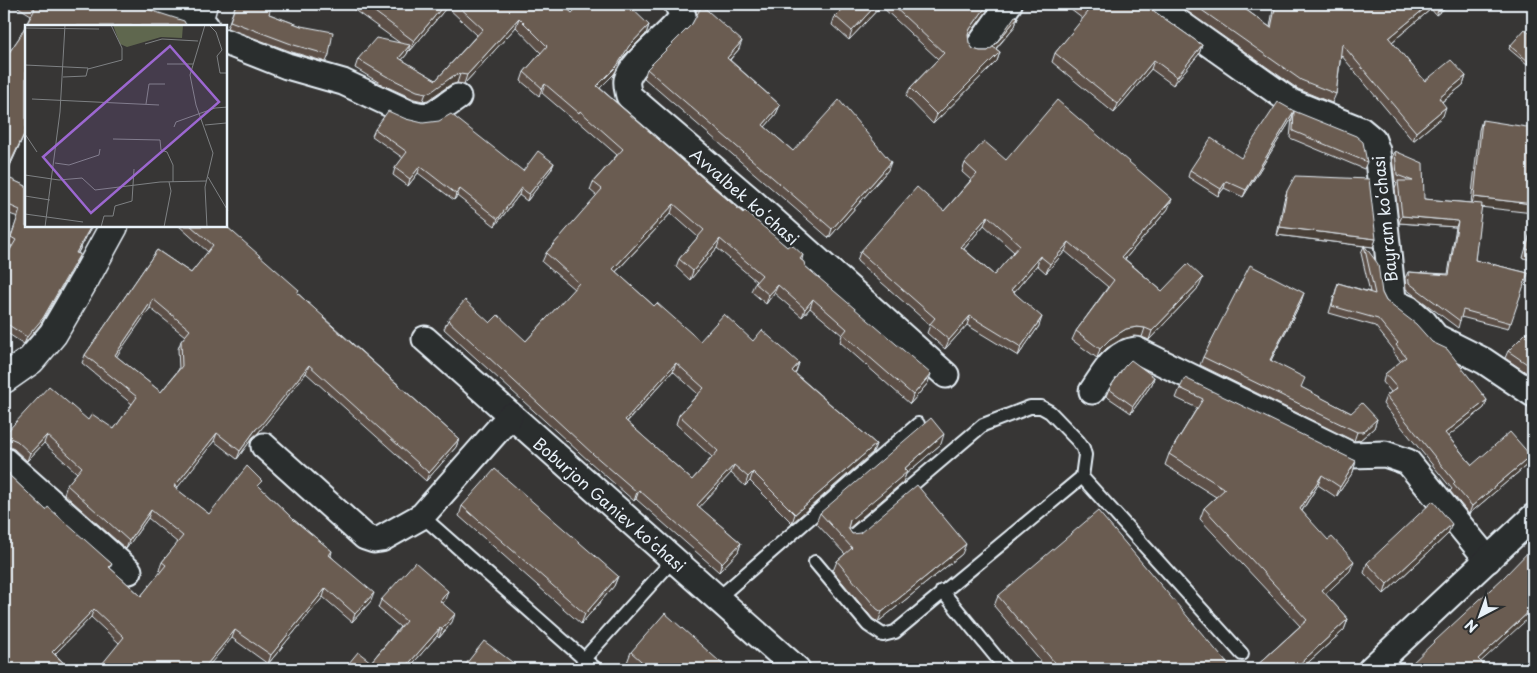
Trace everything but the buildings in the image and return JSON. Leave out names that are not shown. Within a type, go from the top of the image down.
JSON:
[{"type":"street","points":[[152,4],[201,19]]},
{"type":"street","name":"Avvalbek koʻchasi","points":[[677,4],[683,16],[677,25],[635,66],[627,81],[629,96],[756,204],[946,375]]},
{"type":"street","points":[[979,46],[1009,4]]},
{"type":"street","name":"Bayram koʻchasi","points":[[1153,4],[1291,102],[1361,130],[1373,140],[1377,151],[1393,299],[1398,304],[1409,309],[1424,322],[1436,337],[1484,361],[1533,394]]},
{"type":"street","points":[[228,43],[286,66],[343,82],[409,113],[423,116],[434,114],[458,97]]},
{"type":"street","points":[[4,379],[31,360],[52,334],[113,228]]},
{"type":"street","name":"Boburjon Ganiev koʻchasi","points":[[425,339],[797,669]]},
{"type":"street","points":[[1092,391],[1115,359],[1128,351],[1136,350],[1351,455],[1385,454],[1408,462],[1488,560]]},
{"type":"street","points":[[264,446],[366,537],[374,540],[382,539],[422,516],[510,416]]},
{"type":"street","points":[[4,460],[129,571]]},
{"type":"street","points":[[1371,669],[1533,516]]},
{"type":"lane","points":[[815,562],[868,625],[883,635],[895,632],[942,591],[1082,477],[1083,448],[1050,412],[1041,407],[1030,407],[983,425],[852,536]]},
{"type":"lane","points":[[717,599],[918,424]]},
{"type":"lane","points":[[1082,477],[1242,654]]},
{"type":"lane","points":[[422,516],[596,669]]},
{"type":"lane","points":[[584,659],[673,560]]},
{"type":"lane","points":[[942,591],[1006,669]]}]
